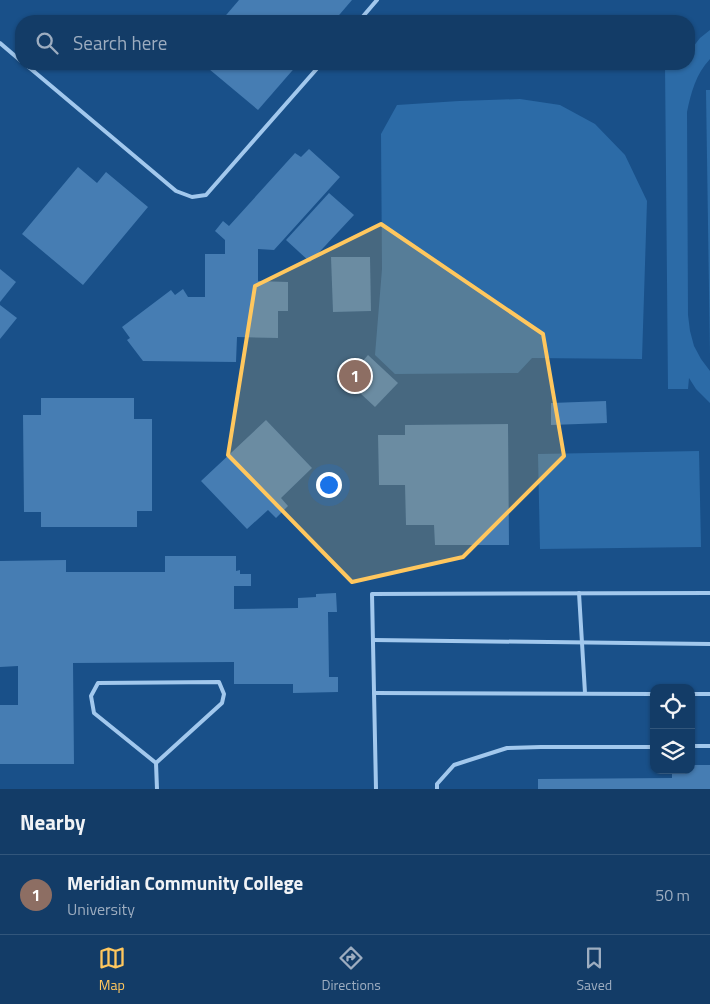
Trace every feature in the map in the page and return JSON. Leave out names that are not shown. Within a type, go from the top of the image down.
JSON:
[{"type":"lane","points":[[363,15],[377,0]]},
{"type":"lane","points":[[0,43],[15,56]]},
{"type":"lane","points":[[32,70],[176,191],[192,197],[206,194],[316,70]]},
{"type":"lane","points":[[579,593],[585,693]]},
{"type":"lane","points":[[376,789],[372,594],[710,593]]},
{"type":"lane","points":[[373,640],[710,644]]},
{"type":"lane","points":[[156,763],[222,703],[224,694],[219,682],[98,683],[91,696],[94,713],[156,763],[157,789]]},
{"type":"lane","points":[[374,693],[650,694]]},
{"type":"lane","points":[[695,694],[710,694]]},
{"type":"lane","points":[[437,789],[437,784],[454,765],[507,748],[650,746]]},
{"type":"lane","points":[[695,746],[710,746]]},
{"type":"highlighted area","points":[[381,224],[543,334],[564,456],[463,557],[352,582],[228,455],[255,286]]},
{"type":"shaded area","points":[[710,30],[710,59],[701,71],[695,84],[687,112],[688,315],[694,346],[710,371],[710,403],[696,389],[689,378],[688,389],[668,389],[665,70],[695,70],[695,44]]},
{"type":"shaded area","points":[[706,90],[710,90],[710,355]]},
{"type":"shaded area","points":[[520,99],[560,105],[595,124],[625,155],[647,201],[642,359],[532,358],[518,373],[395,374],[375,355],[382,269],[381,134],[397,105]]},
{"type":"shaded area","points":[[699,451],[701,547],[540,549],[538,454]]},
{"type":"building","points":[[239,0],[352,0],[339,15],[226,15]]},
{"type":"building","points":[[210,70],[293,70],[258,110]]},
{"type":"building","points":[[309,149],[340,177],[274,250],[258,249],[258,281],[288,282],[288,311],[278,311],[278,338],[237,337],[236,362],[143,361],[127,340],[130,338],[122,327],[171,290],[175,295],[183,289],[188,297],[205,297],[205,254],[225,254],[225,240],[215,231],[223,221],[229,226],[295,153],[301,157]]},
{"type":"building","points":[[78,167],[97,183],[106,172],[148,207],[83,285],[22,234]]},
{"type":"building","points":[[329,193],[354,215],[310,262],[286,240]]},
{"type":"building","points":[[331,257],[370,257],[371,311],[333,312]]},
{"type":"building","points":[[0,269],[16,282],[0,302]]},
{"type":"building","points":[[0,305],[17,318],[0,339]]},
{"type":"building","points":[[368,355],[398,383],[375,407],[346,380]]},
{"type":"building","points":[[41,398],[134,398],[134,419],[152,419],[152,511],[137,511],[137,527],[41,527],[41,512],[24,512],[23,415],[41,415]]},
{"type":"building","points":[[606,401],[607,423],[551,425],[551,403]]},
{"type":"building","points":[[266,420],[312,468],[281,498],[288,506],[276,518],[268,510],[247,529],[201,481]]},
{"type":"building","points":[[508,424],[509,545],[435,545],[434,525],[406,525],[405,485],[379,485],[378,435],[405,435],[405,425]]},
{"type":"building","points":[[165,556],[236,556],[236,571],[240,570],[240,574],[251,574],[251,586],[234,586],[234,609],[298,608],[298,598],[316,597],[316,594],[336,593],[337,612],[328,612],[329,677],[338,677],[338,692],[293,693],[293,684],[234,684],[234,662],[73,663],[74,764],[0,764],[0,705],[18,705],[18,666],[0,667],[0,561],[66,560],[66,572],[165,572]]},
{"type":"building","points":[[695,765],[710,765],[710,789],[538,789],[538,779],[672,778],[672,774],[695,774]]},
{"type":"place","name":"Meridian Community College","points":[[355,376]]}]
